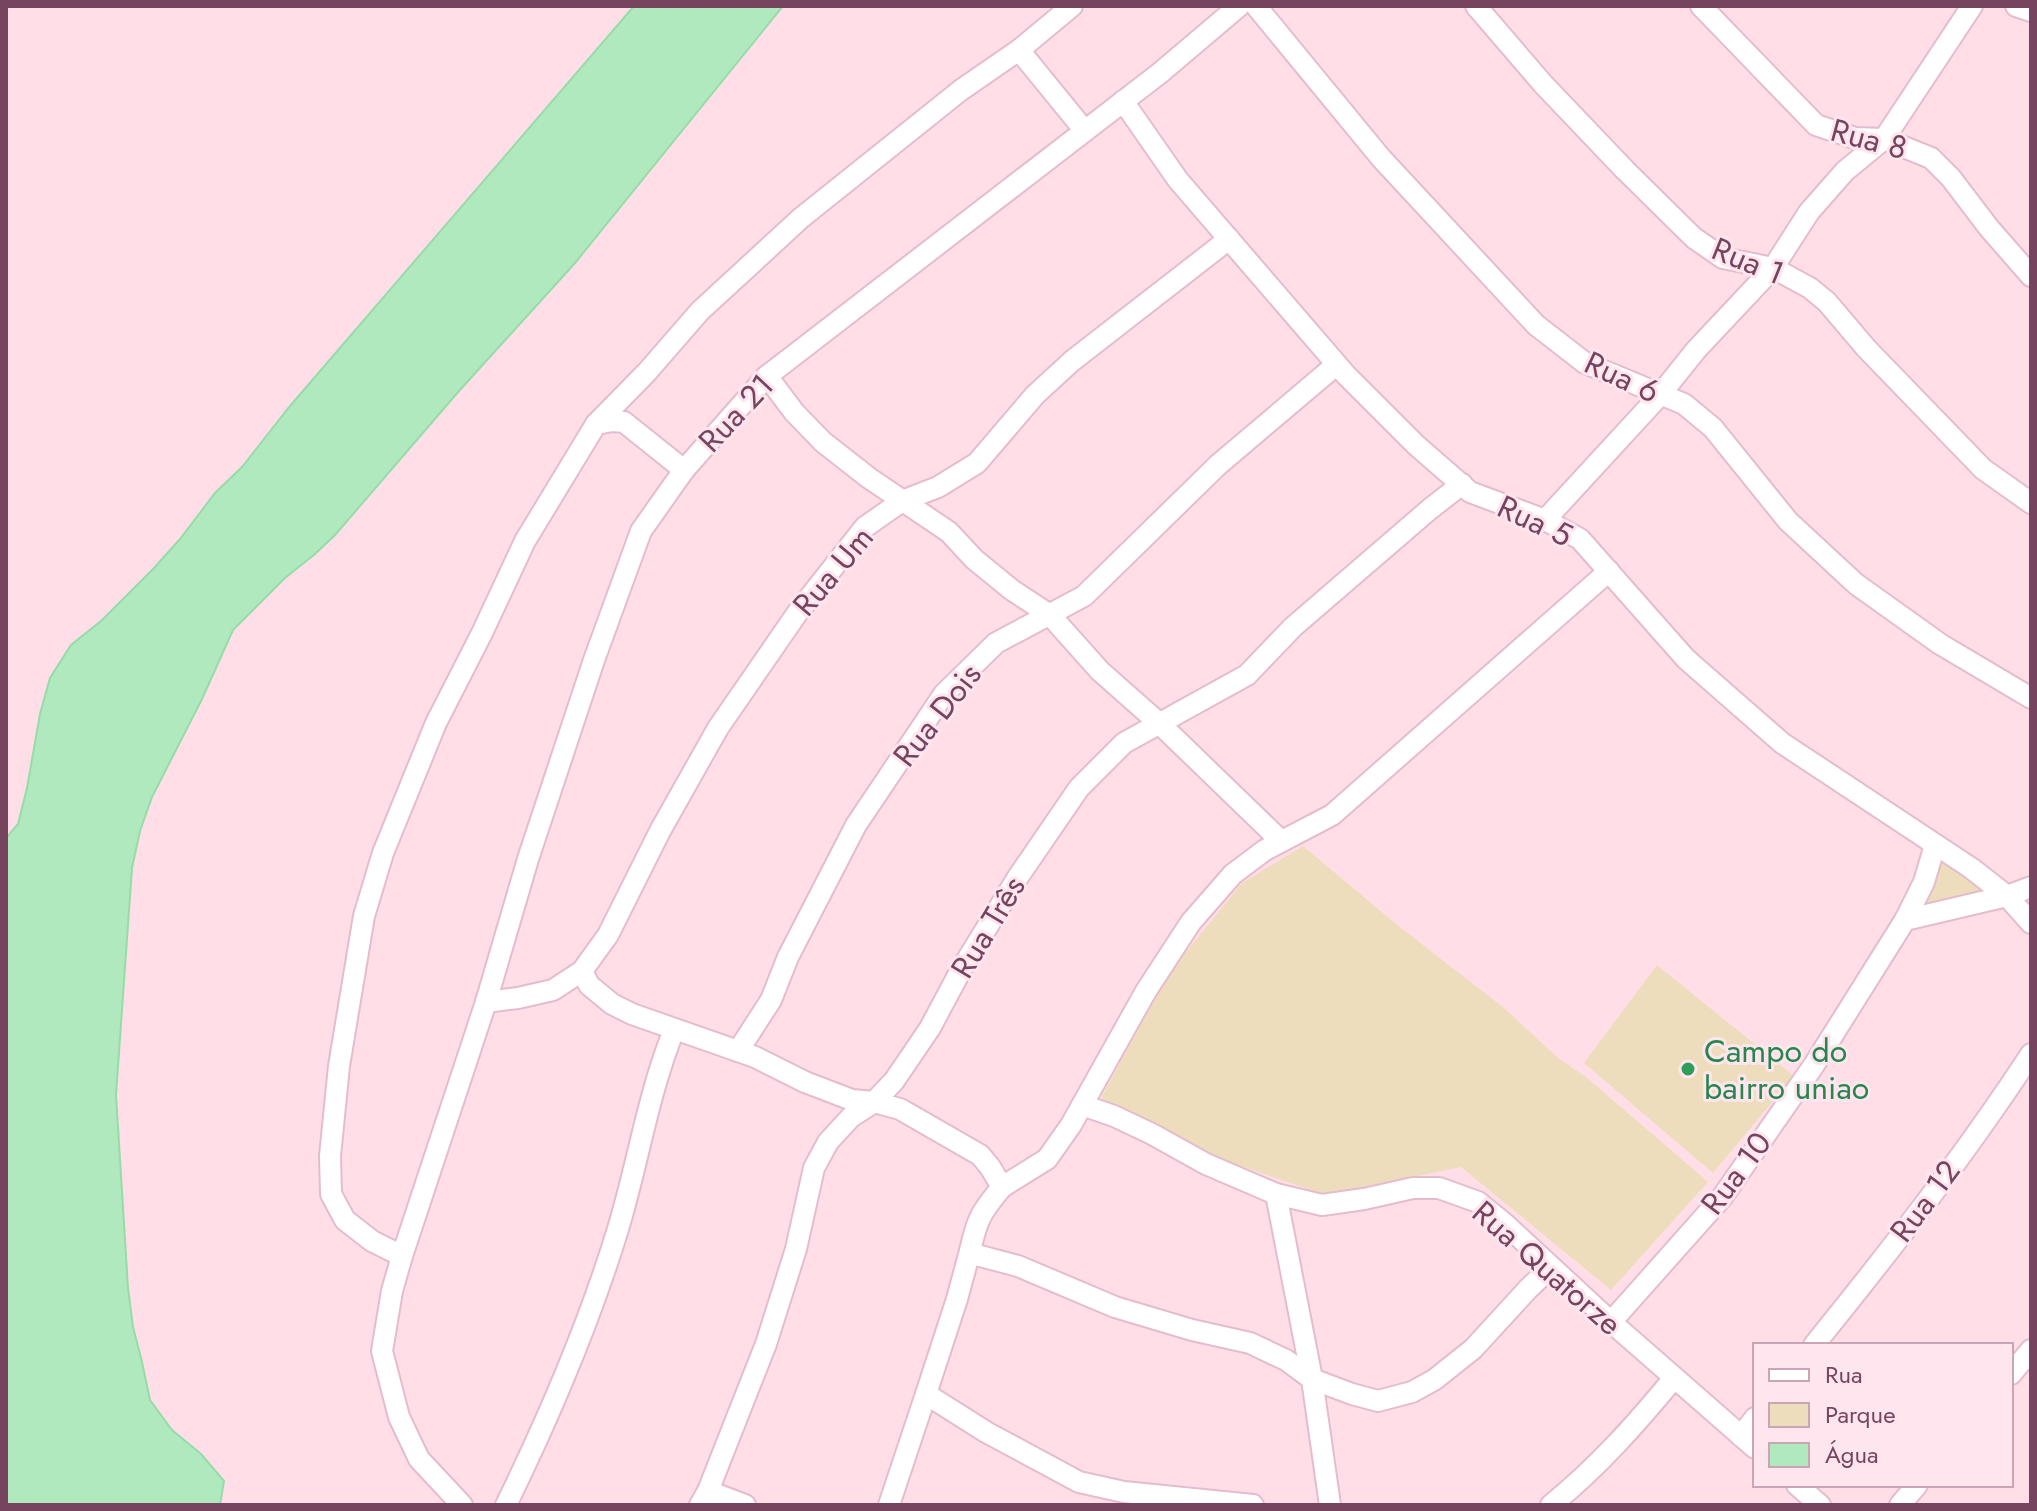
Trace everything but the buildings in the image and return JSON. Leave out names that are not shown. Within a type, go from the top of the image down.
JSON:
[{"type":"street","points":[[402,1256],[372,1241],[345,1220],[331,1194],[330,1156],[339,1066],[364,916],[383,853],[436,723],[525,541],[596,424],[700,311],[801,218],[1072,6]]},
{"type":"street","name":"Rua 21","points":[[462,1505],[419,1459],[399,1417],[382,1351],[392,1291],[486,1002],[528,859],[594,660],[641,531],[684,470],[767,376],[1085,131],[1239,6]]},
{"type":"street","name":"Rua 6","points":[[1256,6],[1381,158],[1536,325],[1585,363],[1684,404],[1713,428],[1788,521],[1856,584],[1940,644],[2031,698]]},
{"type":"street","name":"Rua 1","points":[[1476,6],[1553,95],[1694,238],[1723,258],[1773,268],[1810,288],[1827,302],[1866,348],[1983,469],[2031,503]]},
{"type":"street","name":"Rua 8","points":[[1701,6],[1816,125],[1855,138],[1884,139],[1931,158],[2031,276]]},
{"type":"street","points":[[1545,520],[1773,268],[1809,212],[1845,171],[1884,139],[1972,6]]},
{"type":"street","points":[[2016,6],[2031,11]]},
{"type":"street","points":[[1019,50],[1085,131]]},
{"type":"street","name":"Rua 5","points":[[1123,101],[1178,180],[1336,365],[1416,445],[1470,492],[1545,520],[1580,539],[1686,659],[1782,743],[1971,868],[2007,896],[2031,923]]},
{"type":"street","name":"Rua Um","points":[[582,971],[608,935],[660,831],[727,715],[798,612],[865,527],[902,501],[938,487],[977,463],[1035,395],[1072,361],[1229,239]]},
{"type":"street","name":"Rua Dois","points":[[738,1051],[771,1000],[788,957],[856,825],[944,694],[996,643],[1084,596],[1218,465],[1336,365]]},
{"type":"street","points":[[767,376],[794,412],[823,442],[949,532],[974,559],[1012,590],[1050,615],[1100,671],[1160,724],[1281,841]]},
{"type":"street","points":[[596,424],[624,422],[684,470]]},
{"type":"street","name":"Rua Três","points":[[704,1498],[766,1344],[796,1249],[814,1168],[828,1142],[851,1117],[874,1102],[894,1081],[930,1028],[962,968],[1018,877],[1079,788],[1124,743],[1247,675],[1293,627],[1462,484]]},
{"type":"street","points":[[889,1505],[957,1299],[982,1211],[1002,1187],[1047,1159],[1071,1125],[1146,991],[1191,922],[1233,874],[1265,850],[1332,815],[1609,571]]},
{"type":"street","name":"Rua 10","points":[[1611,1322],[1723,1196],[1814,1065],[1905,920],[1924,882],[1935,845]]},
{"type":"street","points":[[1905,920],[2007,896],[2031,887]]},
{"type":"street","points":[[486,1002],[553,990],[582,971],[589,985],[612,1004],[632,1014],[755,1057],[805,1082],[852,1100],[900,1109],[980,1155],[1002,1187]]},
{"type":"street","points":[[506,1505],[583,1327],[618,1229],[662,1059],[674,1030]]},
{"type":"street","name":"Rua 12","points":[[1816,1343],[1942,1180],[2031,1054]]},
{"type":"street","name":"Rua Quatorze","points":[[1082,1105],[1114,1116],[1206,1164],[1276,1194],[1322,1205],[1413,1188],[1439,1188],[1478,1202],[1748,1442]]},
{"type":"street","points":[[1276,1194],[1312,1379],[1330,1505]]},
{"type":"street","points":[[970,1251],[1018,1266],[1115,1307],[1250,1343],[1286,1360],[1312,1379],[1378,1401],[1412,1392],[1434,1380],[1473,1349],[1551,1267]]},
{"type":"street","points":[[2013,1372],[2031,1350]]},
{"type":"street","points":[[1551,1505],[1581,1481],[1626,1436],[1674,1378]]},
{"type":"street","points":[[926,1394],[986,1432],[1079,1482],[1124,1492],[1253,1505]]},
{"type":"street","points":[[1788,1505],[1799,1487],[1820,1505]]},
{"type":"street","points":[[1900,1505],[1915,1487]]},
{"type":"street","points":[[704,1498],[745,1505]]},
{"type":"green space","points":[[1303,846],[1504,1008],[1558,1058],[1586,1077],[1708,1182],[1611,1290],[1461,1167],[1325,1195],[1215,1157],[1101,1098],[1169,973],[1242,883]]},
{"type":"green space","points":[[1937,851],[1997,895],[1914,914]]},
{"type":"green space","name":"Campo do bairro uniao","points":[[1657,965],[1794,1076],[1713,1173],[1584,1063]]},
{"type":"water","points":[[634,6],[783,6],[575,263],[335,535],[285,578],[233,630],[152,797],[140,831],[132,868],[116,1095],[128,1288],[133,1327],[150,1400],[172,1430],[201,1454],[224,1481],[220,1505],[6,1505],[6,838],[18,824],[50,678],[71,645],[101,621],[180,539],[215,493],[242,467],[290,406]]},
{"type":"place","name":"Campo do bairro uniao","points":[[1688,1069]]}]
